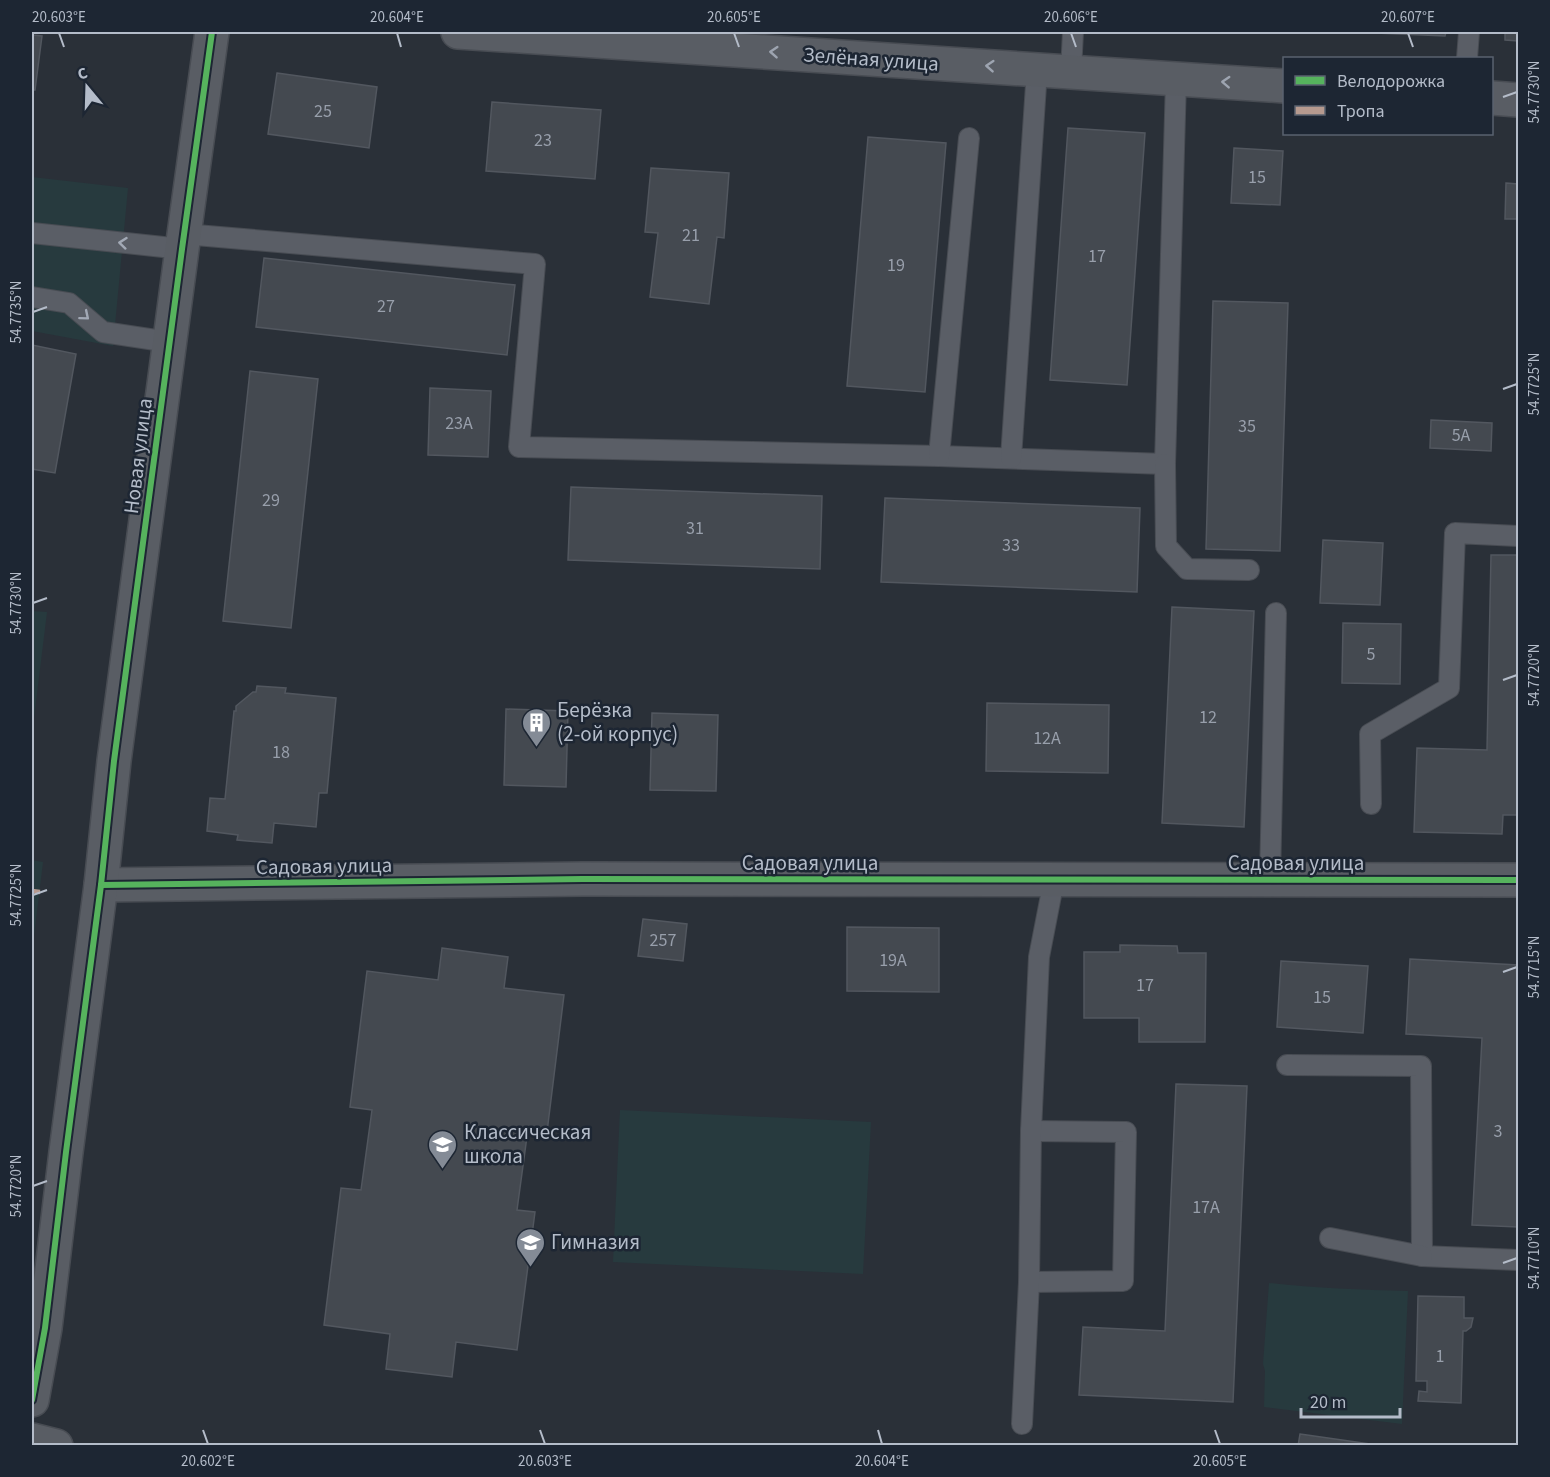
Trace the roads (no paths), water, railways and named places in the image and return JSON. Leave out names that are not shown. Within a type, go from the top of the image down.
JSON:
[{"type":"street","name":"Новая улица","points":[[32,1400],[45,1328],[101,885],[114,760],[212,32]]},
{"type":"street","name":"Зелёная улица","points":[[458,32],[607,36],[1037,70],[1283,86]]},
{"type":"street","points":[[1493,98],[1518,100]]},
{"type":"street","name":"Садовая улица","points":[[101,885],[583,879],[1518,880]]},
{"type":"street","points":[[32,1440],[56,1446]]},
{"type":"lane","points":[[1071,71],[1073,32]]},
{"type":"lane","points":[[1467,57],[1469,32]]},
{"type":"lane","points":[[1011,458],[1037,70]]},
{"type":"lane","points":[[1176,80],[1165,464],[1166,546],[1187,570],[1249,570]]},
{"type":"lane","points":[[939,456],[969,138]]},
{"type":"lane","points":[[32,233],[535,264],[519,447],[939,456],[1165,464]]},
{"type":"lane","points":[[32,297],[69,303],[103,332],[169,342]]},
{"type":"lane","points":[[1371,804],[1370,734],[1449,688],[1455,533],[1518,536]]},
{"type":"lane","points":[[1270,879],[1276,613]]},
{"type":"lane","points":[[1022,1424],[1029,1282],[1031,1131],[1039,957],[1054,880]]},
{"type":"lane","points":[[1287,1065],[1421,1066],[1422,1256]]},
{"type":"lane","points":[[1029,1282],[1124,1281],[1126,1132],[1031,1131]]},
{"type":"lane","points":[[1330,1238],[1422,1256],[1518,1260]]},
{"type":"place","name":"Берёзка (2-ой корпус)","points":[[536,748]]},
{"type":"place","name":"Классическая школа","points":[[443,1170]]},
{"type":"place","name":"Гимназия","points":[[530,1268]]}]
